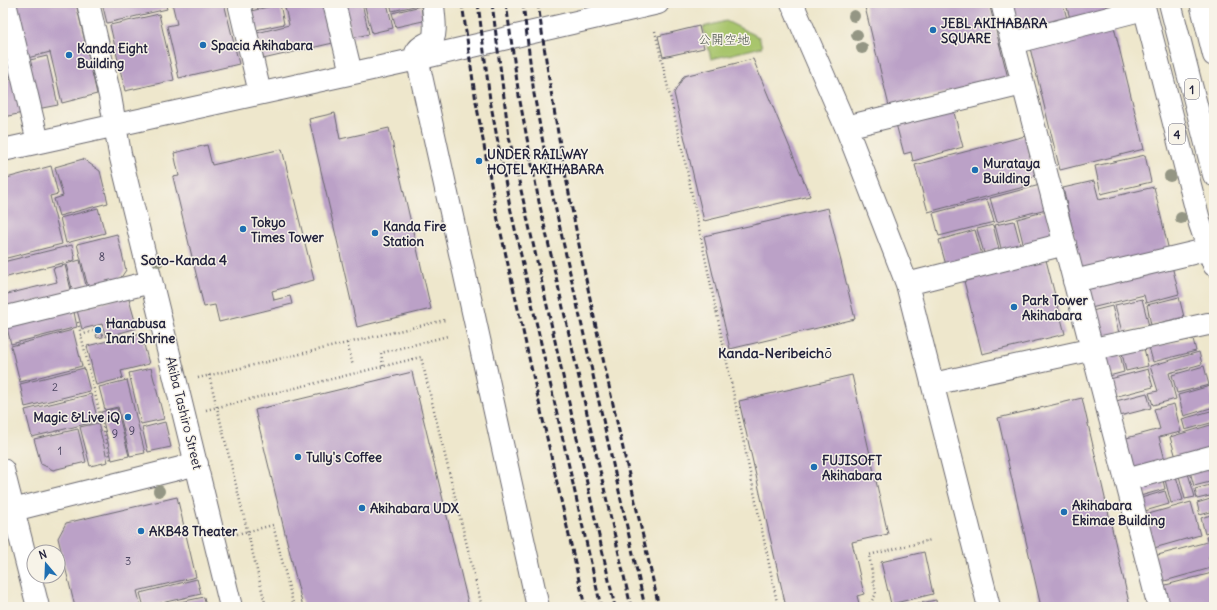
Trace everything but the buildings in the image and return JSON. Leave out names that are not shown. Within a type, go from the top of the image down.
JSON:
[{"type":"main road","points":[[5,3],[38,142]]},
{"type":"main road","name":"Akiba Tashiro Street","points":[[88,3],[116,125],[120,154],[231,607]]},
{"type":"main road","points":[[239,3],[260,93]]},
{"type":"main road","points":[[334,3],[351,73]]},
{"type":"main road","points":[[433,3],[435,36],[431,41],[418,48],[416,53],[417,59],[538,607]]},
{"type":"main road","points":[[3,150],[417,59],[658,3]]},
{"type":"main road","points":[[792,3],[846,127],[907,284],[989,607]]},
{"type":"main road","points":[[1002,3],[1159,607]]},
{"type":"main road","name":"1","points":[[1170,3],[1214,175]]},
{"type":"main road","points":[[1201,3],[1214,55]]},
{"type":"main road","points":[[1012,43],[1143,6]]},
{"type":"main road","name":"4","points":[[1143,6],[1212,254]]},
{"type":"main road","points":[[846,127],[1023,84]]},
{"type":"main road","points":[[907,284],[1064,244]]},
{"type":"main road","points":[[1074,281],[1212,254]]},
{"type":"main road","points":[[3,318],[151,282]]},
{"type":"main road","points":[[933,384],[1208,324],[1214,325]]},
{"type":"main road","points":[[1126,480],[1214,456]]},
{"type":"main road","points":[[13,510],[197,464]]},
{"type":"main road","points":[[3,470],[38,607]]},
{"type":"path","points":[[655,31],[686,166],[778,607]]},
{"type":"path","points":[[73,300],[112,467]]},
{"type":"path","points":[[176,383],[444,320]]},
{"type":"path","points":[[81,335],[93,332]]},
{"type":"path","points":[[384,366],[381,353],[448,336]]},
{"type":"path","points":[[347,343],[353,366]]},
{"type":"path","points":[[203,411],[422,357],[482,607]]},
{"type":"path","points":[[209,375],[266,607]]},
{"type":"path","points":[[234,535],[273,525],[294,607]]},
{"type":"path","points":[[868,607],[876,594],[869,555],[931,540]]},
{"type":"green space","name":"公開空地","points":[[726,21],[759,37],[762,47],[711,59],[703,27]]},
{"type":"railway","points":[[462,3],[476,102],[496,211],[585,607]]},
{"type":"railway","points":[[478,3],[490,100],[510,207],[601,607]]},
{"type":"railway","points":[[492,3],[509,137],[615,607]]},
{"type":"railway","points":[[506,3],[519,96],[539,202],[631,607]]},
{"type":"railway","points":[[523,3],[534,94],[553,197],[645,607]]},
{"type":"railway","points":[[538,3],[549,79],[576,231],[608,382],[659,607]]},
{"type":"place","name":"JEBL AKIHABARA SQUARE","points":[[933,30]]},
{"type":"place","name":"Spacia Akihabara","points":[[203,45]]},
{"type":"place","name":"Kanda Eight Building","points":[[69,55]]},
{"type":"place","name":"UNDER RAILWAY HOTEL AKIHABARA","points":[[479,161]]},
{"type":"place","name":"Murataya Building","points":[[975,170]]},
{"type":"place","name":"Tokyo Times Tower","points":[[243,229]]},
{"type":"place","name":"Kanda Fire Station","points":[[375,233]]},
{"type":"place","name":"Park Tower Akihabara","points":[[1014,307]]},
{"type":"place","name":"Hanabusa Inari Shrine","points":[[98,330]]},
{"type":"place","name":"Magic &Live iQ","points":[[128,417]]},
{"type":"place","name":"Tully's Coffee","points":[[298,457]]},
{"type":"place","name":"FUJISOFT Akihabara","points":[[814,467]]},
{"type":"place","name":"Akihabara UDX","points":[[362,508]]},
{"type":"place","name":"Akihabara Ekimae Building","points":[[1064,512]]},
{"type":"place","name":"AKB48 Theater","points":[[141,531]]},
{"type":"district","name":"Soto-Kanda 4","points":[[184,260]]},
{"type":"district","name":"Kanda-Neribeichō","points":[[775,353]]}]
